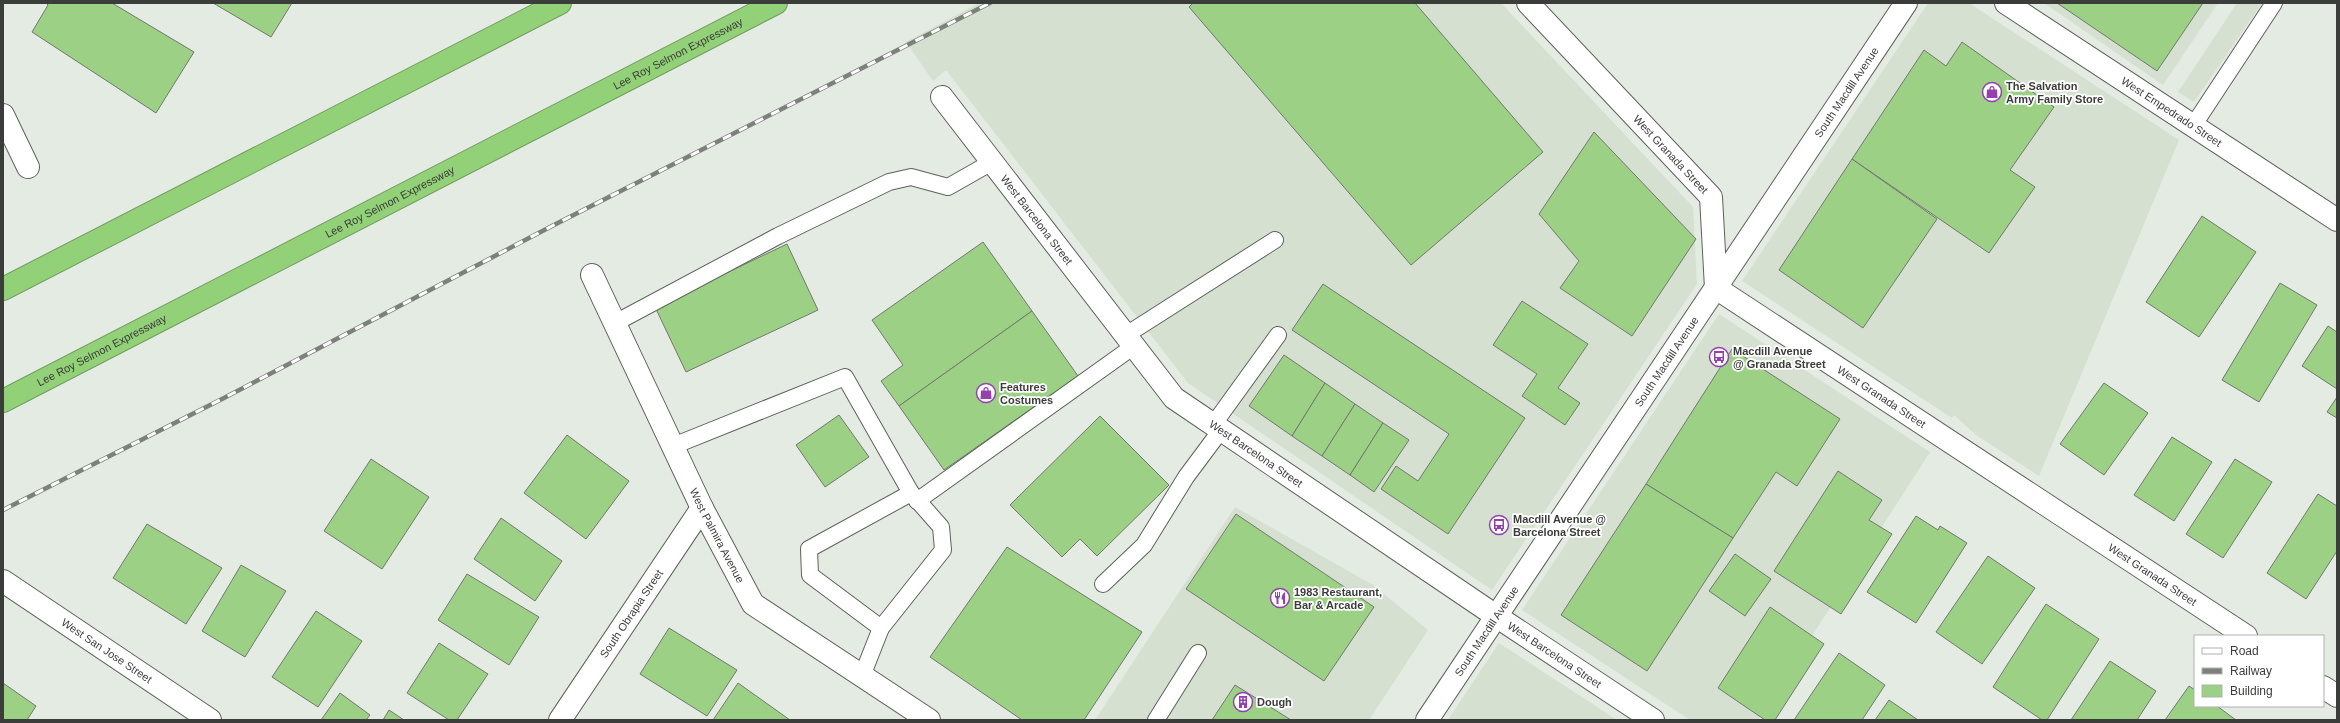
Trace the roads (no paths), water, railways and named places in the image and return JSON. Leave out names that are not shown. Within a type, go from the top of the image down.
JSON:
[{"type":"highway","points":[[3,290],[560,3]]},
{"type":"highway","name":"Lee Roy Selmon Expressway","points":[[3,401],[776,3]]},
{"type":"street","name":"West Granada Street","points":[[1528,3],[1711,197],[1716,288],[2244,635]]},
{"type":"street","name":"South Macdill Avenue","points":[[1426,720],[1906,3]]},
{"type":"street","name":"West Empedrado Street","points":[[2006,3],[2337,220]]},
{"type":"street","name":"West Barcelona Street","points":[[942,97],[1174,398],[1496,616],[1654,720]]},
{"type":"street","points":[[3,115],[28,167]]},
{"type":"street","name":"West Palmira Avenue","points":[[592,275],[702,508],[753,604],[929,720]]},
{"type":"street","name":"South Obrapia Street","points":[[560,720],[702,508]]},
{"type":"street","name":"West San Jose Street","points":[[3,581],[210,720]]},
{"type":"street","points":[[2324,688],[2337,696]]},
{"type":"lane","points":[[2194,126],[2274,3]]},
{"type":"lane","points":[[615,323],[778,236],[889,182],[911,177],[948,187],[992,162]]},
{"type":"lane","points":[[881,628],[810,575],[809,549],[914,497],[1130,341],[1275,240]]},
{"type":"lane","points":[[1103,584],[1144,545],[1217,427],[1278,335]]},
{"type":"lane","points":[[673,446],[845,377],[914,497],[941,527],[943,550],[881,628],[862,676]]},
{"type":"lane","points":[[1156,720],[1198,653]]},
{"type":"railway","points":[[3,510],[222,399],[552,226],[990,3]]},
{"type":"place","name":"The Salvation Army Family Store","points":[[1992,92]]},
{"type":"place","name":"Macdill Avenue @ Granada Street","points":[[1719,357]]},
{"type":"place","name":"Features Costumes","points":[[986,393]]},
{"type":"place","name":"Macdill Avenue @ Barcelona Street","points":[[1499,525]]},
{"type":"place","name":"1983 Restaurant, Bar & Arcade","points":[[1280,598]]},
{"type":"place","name":"Dough","points":[[1243,702]]}]
